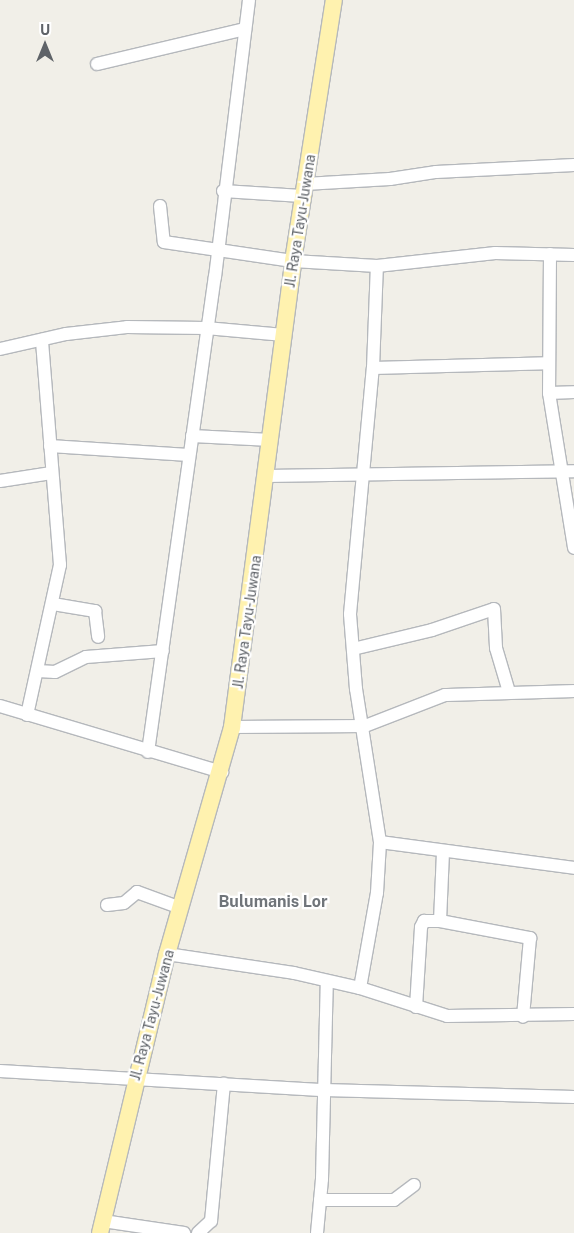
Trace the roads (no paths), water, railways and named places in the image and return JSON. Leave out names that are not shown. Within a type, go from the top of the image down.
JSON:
[{"type":"main road","name":"Jl. Raya Tayu-Juwana","points":[[101,1227],[167,954],[222,772],[232,727],[303,190],[334,0]]},
{"type":"street","points":[[148,752],[206,328],[219,248],[223,191],[249,0]]},
{"type":"street","points":[[97,64],[245,29]]},
{"type":"street","points":[[223,191],[303,190],[436,172],[574,165]]},
{"type":"street","points":[[160,206],[164,242],[219,248],[293,262],[377,266],[456,255],[574,255]]},
{"type":"street","points":[[550,254],[547,363],[549,393],[559,472],[573,531],[574,548]]},
{"type":"street","points":[[360,988],[377,892],[380,842],[353,649],[352,570],[373,368],[377,266]]},
{"type":"street","points":[[0,348],[127,327],[206,328],[284,335]]},
{"type":"street","points":[[27,715],[53,604],[60,565],[51,473],[48,387],[42,340]]},
{"type":"street","points":[[373,368],[547,363]]},
{"type":"street","points":[[549,393],[574,392]]},
{"type":"street","points":[[192,436],[271,440]]},
{"type":"street","points":[[50,446],[190,455]]},
{"type":"street","points":[[266,476],[574,471]]},
{"type":"street","points":[[0,481],[51,473]]},
{"type":"street","points":[[53,604],[95,611],[98,637]]},
{"type":"street","points":[[353,649],[432,630],[494,609],[496,648],[509,692]]},
{"type":"street","points":[[38,671],[55,672],[86,657],[163,651]]},
{"type":"street","points":[[232,727],[365,726],[446,695],[574,691]]},
{"type":"street","points":[[0,706],[148,752],[222,772]]},
{"type":"street","points":[[380,842],[443,852],[574,868]]},
{"type":"street","points":[[440,921],[443,852]]},
{"type":"street","points":[[107,905],[124,903],[137,892],[181,908]]},
{"type":"street","points":[[416,1007],[420,927],[424,922],[440,921],[530,938],[523,1017]]},
{"type":"street","points":[[167,954],[360,988],[416,1007],[467,1019],[574,1014]]},
{"type":"street","points":[[317,1233],[320,1200],[327,981]]},
{"type":"street","points":[[0,1071],[324,1090],[574,1097]]},
{"type":"street","points":[[198,1233],[211,1221],[224,1084]]},
{"type":"street","points":[[320,1200],[394,1200],[414,1185]]},
{"type":"street","points":[[101,1227],[184,1233]]},
{"type":"district","name":"Bulumanis Lor","points":[[273,902]]}]
